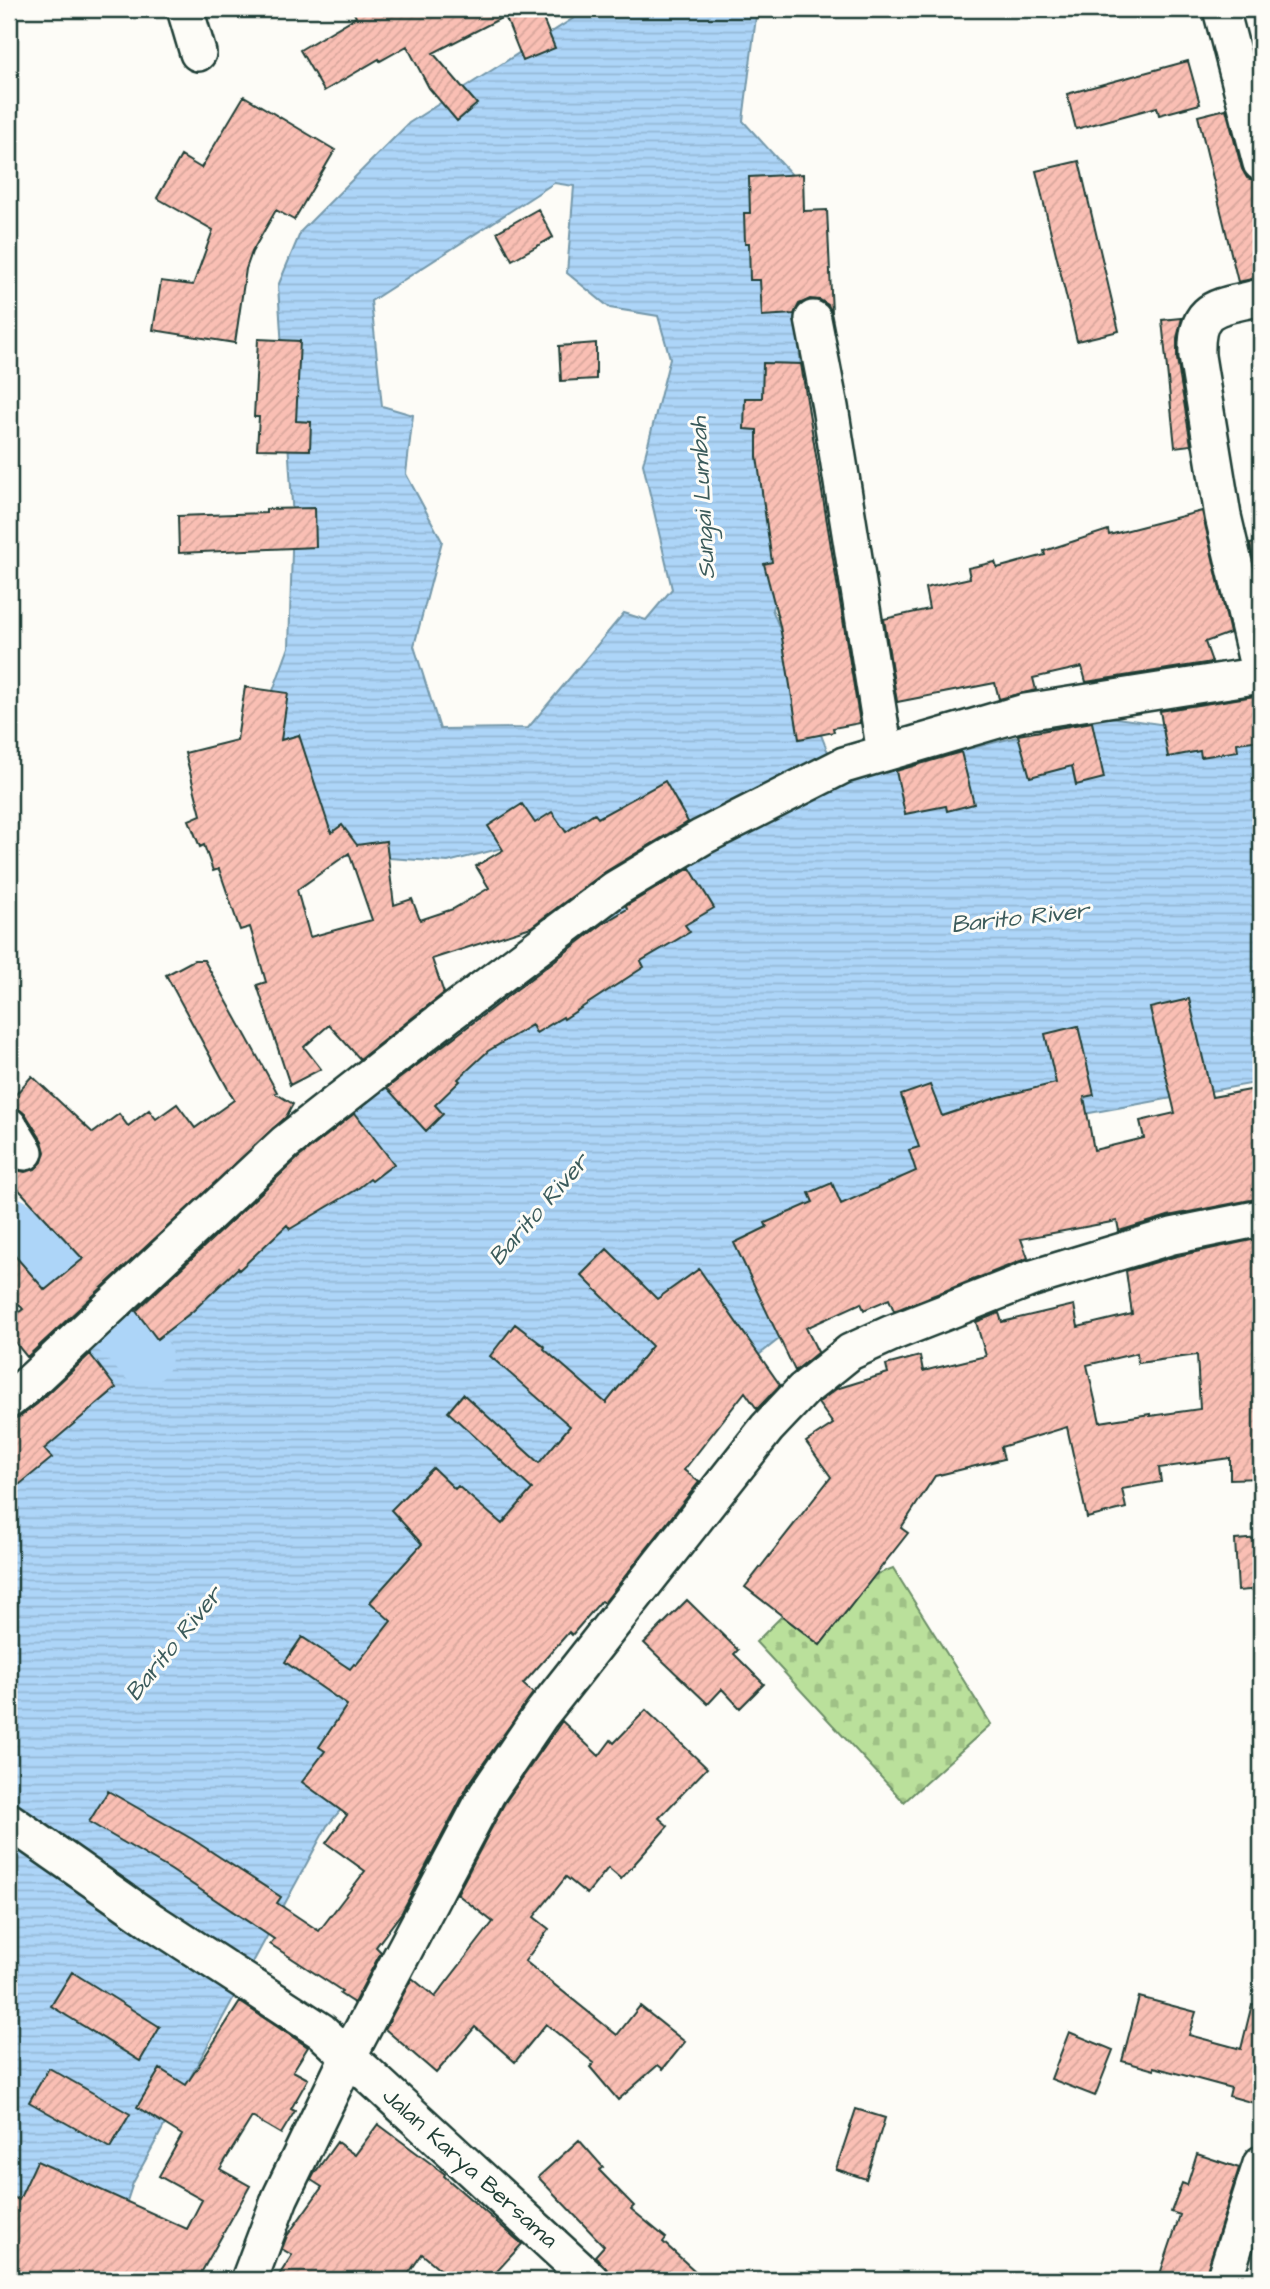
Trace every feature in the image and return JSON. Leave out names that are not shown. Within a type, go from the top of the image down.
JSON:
[{"type":"street","points":[[185,9],[198,53]]},
{"type":"street","points":[[1221,9],[1261,163]]},
{"type":"street","points":[[16,1394],[285,1143],[615,889],[702,837],[844,765],[1025,712],[1260,675],[1223,516],[1196,340],[1203,316],[1212,310],[1261,297]]},
{"type":"street","points":[[813,319],[839,462],[885,753]]},
{"type":"street","points":[[249,2280],[280,2198],[348,2057],[487,1794],[540,1716],[767,1428],[803,1390],[850,1352],[1030,1279],[1172,1236],[1261,1218]]},
{"type":"street","name":"Jalan Karya Bersama","points":[[9,1821],[152,1921],[321,2031],[591,2280]]},
{"type":"street","points":[[1224,2280],[1261,2164]]},
{"type":"green space","points":[[893,1568],[991,1724],[904,1802],[756,1642],[782,1616],[820,1645],[875,1575]]},
{"type":"water","points":[[588,9],[757,9],[743,121],[792,175],[799,343],[811,506],[772,609],[827,750],[849,775],[874,772],[1102,716],[1261,738],[1261,1082],[1084,1114],[813,1312],[711,1393],[570,1537],[327,1826],[133,2183],[101,2280],[9,2280],[9,1419],[450,1024],[578,934],[565,832],[448,862],[344,855],[257,734],[289,647],[293,519],[278,286],[301,231],[409,123]],"holes":[[[554,183],[574,186],[567,273],[610,308],[658,316],[670,358],[643,464],[672,589],[646,620],[624,613],[528,728],[440,729],[414,646],[442,541],[406,474],[413,415],[382,406],[371,301]]]},
{"type":"building","points":[[352,9],[539,9],[555,48],[523,61],[505,16],[433,53],[477,104],[457,121],[429,88],[407,46],[324,91],[300,50],[356,17]]},
{"type":"building","points":[[1188,61],[1200,104],[1159,115],[1157,107],[1076,129],[1067,94]]},
{"type":"building","points":[[244,96],[335,150],[294,220],[276,210],[252,252],[246,269],[235,343],[153,330],[161,281],[193,285],[213,230],[157,198],[181,156],[201,168]]},
{"type":"building","points":[[1226,109],[1242,169],[1247,178],[1261,183],[1261,277],[1238,282],[1198,116]]},
{"type":"building","points":[[1079,161],[1119,331],[1077,341],[1036,171]]},
{"type":"building","points":[[803,174],[804,211],[827,210],[832,313],[828,305],[820,300],[810,299],[799,304],[794,314],[762,316],[760,280],[750,280],[749,243],[745,243],[744,213],[750,213],[749,177]]},
{"type":"building","points":[[538,209],[553,237],[512,260],[497,232]]},
{"type":"building","points":[[1182,318],[1177,338],[1177,359],[1191,445],[1175,447],[1162,320]]},
{"type":"building","points":[[258,339],[300,341],[296,421],[311,422],[310,450],[257,449],[259,417],[254,417]]},
{"type":"building","points":[[596,343],[596,379],[561,381],[559,346]]},
{"type":"building","points":[[763,363],[801,364],[860,723],[833,728],[834,732],[799,739],[780,626],[764,564],[772,562],[757,457],[757,430],[744,429],[745,398],[762,398]]},
{"type":"building","points":[[315,508],[316,547],[179,553],[178,516],[266,513],[266,509]]},
{"type":"building","points":[[1202,511],[1230,633],[1205,642],[1212,662],[1086,682],[1082,667],[1033,678],[1036,690],[999,699],[995,683],[897,702],[884,619],[929,609],[925,588],[970,578],[968,568],[995,562],[997,568],[1045,555],[1044,551],[1108,530],[1109,535]]},
{"type":"building","points":[[1261,542],[1261,592],[1250,544]]},
{"type":"building","points":[[245,687],[288,693],[281,740],[299,735],[331,833],[342,825],[357,845],[386,841],[394,905],[412,899],[420,920],[453,909],[489,888],[476,866],[503,850],[488,826],[522,804],[535,823],[552,812],[566,832],[594,813],[598,818],[665,781],[688,822],[605,872],[531,927],[432,959],[444,993],[360,1059],[329,1025],[304,1047],[321,1069],[290,1085],[257,985],[266,982],[250,927],[240,930],[219,869],[213,871],[204,845],[200,847],[189,820],[201,815],[185,753],[237,740]],"holes":[[[349,853],[372,920],[310,937],[297,890]]]},
{"type":"building","points":[[1261,695],[1261,740],[1237,743],[1238,751],[1201,757],[1200,751],[1168,757],[1160,711]]},
{"type":"building","points":[[1092,722],[1104,778],[1076,785],[1072,766],[1030,777],[1018,735]]},
{"type":"building","points":[[961,752],[974,804],[947,811],[946,806],[905,814],[896,771]]},
{"type":"building","points":[[690,868],[714,908],[685,925],[690,932],[641,961],[644,967],[564,1019],[563,1017],[536,1033],[532,1025],[488,1051],[435,1105],[443,1114],[426,1131],[387,1088],[604,923],[627,909],[626,906]]},
{"type":"building","points":[[194,960],[204,960],[277,1092],[275,1093],[293,1104],[286,1117],[27,1357],[9,1335],[9,1320],[23,1309],[9,1293],[9,1249],[45,1290],[83,1259],[9,1179],[9,1164],[16,1170],[25,1172],[35,1169],[42,1162],[45,1152],[42,1141],[26,1115],[9,1106],[9,1102],[32,1076],[93,1133],[119,1114],[128,1126],[149,1110],[156,1119],[177,1104],[195,1128],[234,1100],[166,975]]},
{"type":"building","points":[[1189,999],[1212,1097],[1261,1088],[1261,1198],[1168,1216],[1119,1231],[1117,1221],[1021,1239],[1028,1258],[894,1311],[889,1299],[864,1310],[861,1303],[806,1328],[818,1352],[795,1371],[734,1243],[767,1227],[765,1223],[813,1202],[809,1193],[832,1183],[841,1204],[916,1171],[909,1150],[919,1147],[901,1095],[930,1085],[942,1116],[999,1097],[1056,1083],[1045,1034],[1078,1026],[1094,1095],[1084,1097],[1094,1150],[1144,1138],[1140,1121],[1175,1113],[1150,1008]]},
{"type":"building","points":[[355,1113],[394,1164],[372,1181],[370,1179],[290,1229],[287,1225],[193,1311],[157,1339],[136,1311],[298,1158]]},
{"type":"building","points":[[1261,1238],[1261,1478],[1230,1479],[1230,1458],[1159,1468],[1161,1482],[1122,1489],[1126,1508],[1087,1518],[1067,1427],[1001,1447],[1004,1459],[935,1476],[901,1528],[908,1533],[820,1645],[745,1587],[831,1477],[806,1442],[833,1424],[818,1403],[836,1389],[888,1373],[886,1365],[920,1356],[923,1371],[986,1356],[976,1322],[999,1313],[1002,1322],[1074,1305],[1078,1327],[1132,1314],[1126,1271],[1177,1256]],"holes":[[[1137,1353],[1138,1363],[1197,1355],[1200,1409],[1100,1422],[1087,1365]]]},
{"type":"building","points":[[607,1249],[657,1299],[699,1269],[780,1385],[757,1409],[745,1392],[684,1470],[699,1482],[604,1603],[601,1601],[572,1635],[569,1632],[523,1684],[533,1693],[469,1784],[402,1912],[376,1947],[381,1952],[354,2003],[340,1994],[342,1991],[270,1944],[274,1939],[171,1870],[89,1822],[108,1791],[192,1839],[281,1897],[277,1903],[319,1931],[365,1871],[326,1843],[347,1815],[302,1782],[325,1751],[319,1747],[347,1705],[285,1662],[302,1637],[350,1669],[391,1621],[370,1602],[422,1544],[391,1510],[433,1468],[455,1489],[458,1486],[502,1524],[532,1489],[448,1412],[463,1394],[539,1463],[570,1426],[490,1356],[515,1324],[545,1347],[544,1349],[606,1403],[652,1346],[581,1275]]},
{"type":"building","points":[[90,1354],[116,1388],[44,1449],[52,1458],[9,1493],[9,1420],[21,1416],[37,1404]]},
{"type":"building","points":[[1261,1538],[1261,1589],[1238,1591],[1235,1540]]},
{"type":"building","points":[[687,1600],[738,1650],[734,1654],[764,1684],[740,1708],[722,1689],[708,1704],[644,1643]]},
{"type":"building","points":[[646,1710],[707,1768],[659,1818],[668,1826],[621,1879],[608,1868],[587,1894],[566,1877],[534,1917],[549,1929],[525,1961],[617,2035],[640,2006],[685,2042],[663,2069],[658,2065],[618,2100],[590,2067],[594,2063],[546,2024],[515,2062],[475,2027],[436,2073],[385,2029],[412,1978],[435,1997],[493,1922],[457,1894],[504,1804],[562,1721],[599,1756],[611,1740],[614,1743]]},
{"type":"building","points":[[72,1972],[160,2027],[140,2061],[51,2006]]},
{"type":"building","points":[[1139,1997],[1196,2012],[1189,2035],[1241,2049],[1252,2004],[1261,2005],[1261,2105],[1229,2096],[1231,2088],[1122,2061]]},
{"type":"building","points":[[240,2002],[308,2047],[293,2071],[308,2079],[291,2109],[295,2111],[281,2134],[252,2117],[220,2169],[250,2186],[197,2280],[9,2280],[9,2195],[19,2200],[37,2161],[187,2229],[202,2200],[159,2176],[182,2135],[137,2107],[160,2069],[186,2085]]},
{"type":"building","points":[[1069,2032],[1113,2050],[1095,2096],[1051,2079]]},
{"type":"building","points":[[49,2068],[130,2114],[110,2148],[29,2102]]},
{"type":"building","points":[[856,2109],[885,2118],[866,2179],[836,2169]]},
{"type":"building","points":[[378,2124],[445,2174],[444,2176],[522,2244],[489,2280],[453,2280],[422,2254],[404,2280],[276,2280],[292,2255],[282,2249],[287,2236],[322,2187],[311,2180],[314,2174],[337,2142],[355,2155]]},
{"type":"building","points":[[579,2140],[603,2167],[599,2170],[634,2206],[631,2209],[666,2238],[663,2242],[705,2280],[618,2280],[610,2273],[595,2256],[604,2246],[538,2177]]},
{"type":"building","points":[[1197,2154],[1239,2168],[1204,2280],[1158,2280],[1180,2215],[1171,2212],[1182,2183],[1187,2185]]},
{"type":"waterway","points":[[9,1224],[23,1232],[144,1357]]},
{"type":"water label","name":"Sungai Lumbah","points":[[703,498]]},
{"type":"water label","name":"Barito River","points":[[1020,918]]},
{"type":"water label","name":"Barito River","points":[[539,1210]]},
{"type":"water label","name":"Barito River","points":[[174,1644]]}]
